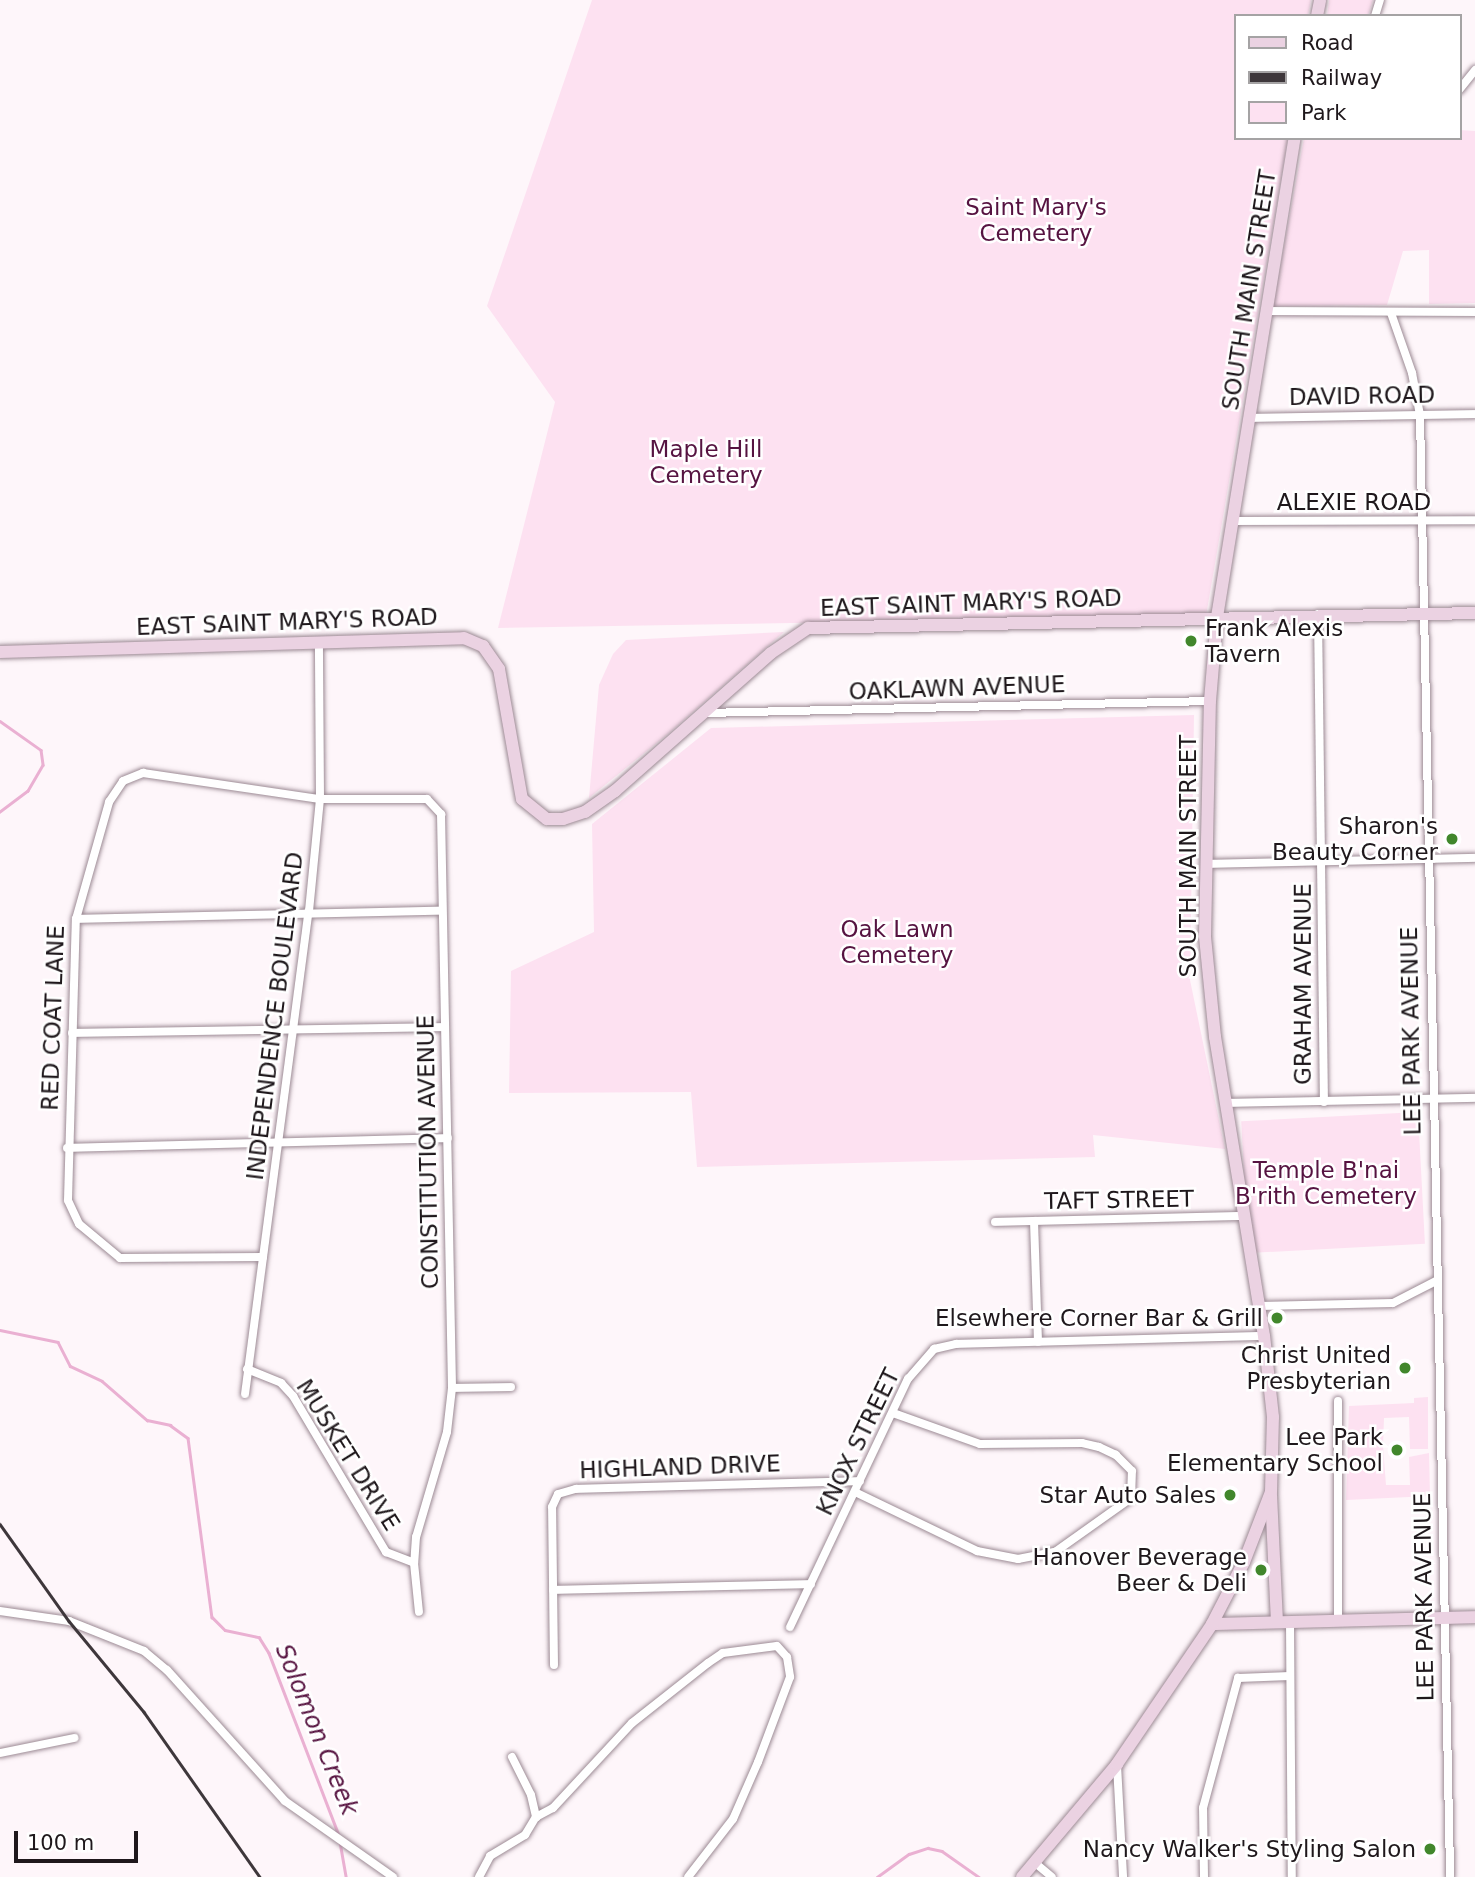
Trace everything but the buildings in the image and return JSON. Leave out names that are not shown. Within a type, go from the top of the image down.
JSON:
[{"type":"street","points":[[1461,88],[1475,70]]},
{"type":"street","name":"SOUTH MAIN STREET","points":[[1023,1877],[1116,1764],[1212,1624],[1244,1562],[1271,1492],[1273,1418],[1264,1336],[1209,989],[1207,864],[1210,701],[1217,617],[1265,311],[1296,140]]},
{"type":"street","points":[[1265,311],[1475,312]]},
{"type":"street","name":"LEE PARK AVENUE","points":[[1391,313],[1412,373],[1420,415],[1426,859],[1450,1877]]},
{"type":"street","name":"DAVID ROAD","points":[[1249,418],[1475,414]]},
{"type":"street","name":"ALEXIE ROAD","points":[[1234,522],[1475,520]]},
{"type":"street","name":"EAST SAINT MARY'S ROAD","points":[[0,652],[446,636],[483,646],[503,682],[522,799],[547,819],[585,812],[705,713],[787,639],[808,628],[1318,614],[1475,613]]},
{"type":"street","name":"GRAHAM AVENUE","points":[[1318,614],[1324,1102]]},
{"type":"street","name":"INDEPENDENCE BOULEVARD","points":[[245,1394],[309,912],[320,799],[319,642]]},
{"type":"street","name":"OAKLAWN AVENUE","points":[[705,713],[1210,701]]},
{"type":"street","name":"RED COAT LANE","points":[[263,1256],[136,1261],[108,1252],[72,1212],[67,1148],[76,919],[109,802],[123,781],[144,773],[320,799]]},
{"type":"street","name":"CONSTITUTION AVENUE","points":[[320,799],[427,799],[436,804],[441,814],[452,1388],[447,1432],[422,1512],[414,1563],[419,1612]]},
{"type":"street","points":[[1207,864],[1475,858]]},
{"type":"street","points":[[76,919],[443,911]]},
{"type":"street","points":[[72,1033],[294,1027],[445,1027]]},
{"type":"street","points":[[1227,1103],[1475,1098]]},
{"type":"street","points":[[67,1148],[448,1138]]},
{"type":"street","name":"TAFT STREET","points":[[995,1223],[1244,1216]]},
{"type":"street","points":[[1034,1221],[1038,1342]]},
{"type":"street","points":[[1259,1306],[1393,1303],[1436,1281]]},
{"type":"street","name":"KNOX STREET","points":[[790,1627],[915,1366],[934,1349],[956,1344],[1264,1336]]},
{"type":"street","name":"MUSKET DRIVE","points":[[247,1369],[281,1383],[293,1396],[386,1552],[414,1563]]},
{"type":"street","points":[[452,1388],[511,1387]]},
{"type":"street","points":[[1338,1401],[1338,1620]]},
{"type":"street","points":[[855,1492],[977,1551],[1018,1559],[1055,1552],[1130,1498],[1132,1471],[1116,1455],[1099,1447],[1082,1443],[980,1444],[893,1413]]},
{"type":"street","name":"HIGHLAND DRIVE","points":[[554,1665],[552,1507],[553,1499],[565,1491],[860,1481]]},
{"type":"street","points":[[1271,1492],[1290,1676],[1292,1877]]},
{"type":"street","points":[[553,1590],[811,1584]]},
{"type":"street","points":[[0,1611],[69,1621],[144,1651],[167,1670],[285,1801],[393,1877]]},
{"type":"street","points":[[1212,1624],[1475,1617]]},
{"type":"street","points":[[479,1877],[490,1856],[525,1835],[536,1817],[553,1808],[632,1723],[723,1653],[778,1646],[787,1657],[790,1676],[758,1762],[733,1819],[688,1877]]},
{"type":"street","points":[[1204,1877],[1203,1808],[1238,1678],[1290,1676]]},
{"type":"street","points":[[0,1753],[74,1738]]},
{"type":"street","points":[[512,1757],[531,1795],[536,1817]]},
{"type":"street","points":[[1116,1764],[1123,1877]]},
{"type":"street","points":[[1034,1862],[1052,1877]]},
{"type":"green space","name":"Saint Mary's Cemetery","points":[[592,0],[1311,0],[1308,14],[1234,14],[1234,140],[1288,140],[1206,616],[498,628],[555,402],[487,306]]},
{"type":"green space","points":[[1329,0],[1373,0],[1369,14],[1327,14]]},
{"type":"green space","points":[[1461,130],[1475,131],[1475,303],[1429,304],[1429,250],[1403,251],[1387,305],[1273,306],[1304,140],[1461,140]]},
{"type":"green space","points":[[784,632],[669,733],[589,798],[599,685],[613,654],[626,640]]},
{"type":"green space","name":"Oak Lawn Cemetery","points":[[1194,715],[1190,980],[1225,1149],[1093,1135],[1095,1157],[697,1167],[691,1092],[509,1093],[511,971],[594,932],[592,824],[711,728]]},
{"type":"green space","name":"Temple B'nai B'rith Cemetery","points":[[1418,1112],[1425,1244],[1248,1253],[1241,1121]]},
{"type":"green space","points":[[1428,1397],[1428,1449],[1410,1449],[1409,1417],[1384,1418],[1383,1446],[1386,1485],[1410,1485],[1409,1457],[1429,1453],[1430,1496],[1346,1500],[1349,1406],[1414,1403],[1414,1398]]},
{"type":"waterway","name":"Solomon Creek","points":[[0,721],[41,750],[43,765],[28,791],[0,812]]},
{"type":"waterway","name":"Solomon Creek","points":[[0,1330],[58,1342],[70,1366],[102,1381],[147,1420],[170,1425],[188,1438],[212,1617],[225,1630],[259,1637],[269,1653],[339,1835]]},
{"type":"waterway","name":"Solomon Creek","points":[[340,1842],[346,1877]]},
{"type":"waterway","name":"Solomon Creek","points":[[877,1877],[909,1854],[928,1848],[942,1851],[979,1877]]},
{"type":"railway","points":[[0,1524],[69,1621],[144,1712],[260,1877]]},
{"type":"place","name":"Frank Alexis Tavern","points":[[1191,641]]},
{"type":"place","name":"Sharon's Beauty Corner","points":[[1452,839]]},
{"type":"place","name":"Elsewhere Corner Bar & Grill","points":[[1277,1318]]},
{"type":"place","name":"Christ United Presbyterian","points":[[1405,1368]]},
{"type":"place","name":"Lee Park Elementary School","points":[[1397,1450]]},
{"type":"place","name":"Star Auto Sales","points":[[1230,1495]]},
{"type":"place","name":"Hanover Beverage Beer & Deli","points":[[1261,1570]]},
{"type":"place","name":"Nancy Walker's Styling Salon","points":[[1430,1849]]},
{"type":"park label","name":"Maple Hill Cemetery","points":[[706,462]]}]
